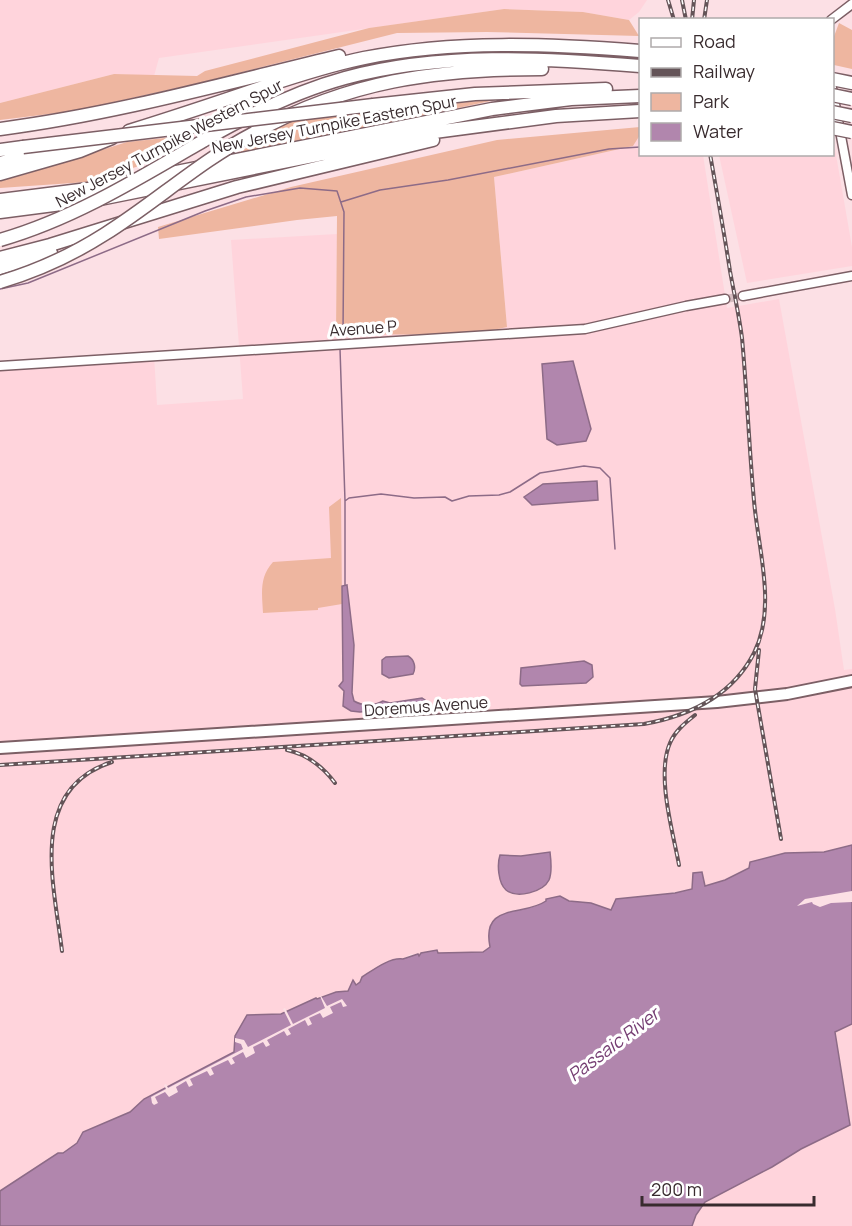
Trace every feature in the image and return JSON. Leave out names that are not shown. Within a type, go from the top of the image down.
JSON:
[{"type":"highway","name":"New Jersey Turnpike Western Spur","points":[[0,163],[124,133],[363,58],[417,50],[525,46],[635,51]]},
{"type":"highway","points":[[0,129],[68,119],[143,104],[366,50],[417,50]]},
{"type":"highway","name":"New Jersey Turnpike Western Spur","points":[[0,240],[40,227],[77,211],[260,110],[291,96],[332,82],[376,71],[433,63],[484,61],[639,66]]},
{"type":"highway","points":[[0,282],[46,266],[86,246],[212,158],[254,133],[314,104],[386,82],[424,75],[481,70],[566,70],[611,64]]},
{"type":"highway","points":[[834,79],[852,83]]},
{"type":"highway","name":"New Jersey Turnpike Eastern Spur","points":[[0,148],[481,94],[639,89]]},
{"type":"highway","points":[[834,95],[852,99]]},
{"type":"highway","name":"New Jersey Turnpike Eastern Spur","points":[[0,200],[102,187],[492,109],[571,99],[639,96]]},
{"type":"highway","name":"New Jersey Turnpike Eastern Spur","points":[[0,212],[100,200],[427,133],[556,116],[639,111]]},
{"type":"highway","points":[[834,112],[852,116]]},
{"type":"highway","points":[[834,128],[852,132]]},
{"type":"highway","name":"New Jersey Turnpike Eastern Spur","points":[[0,258],[281,175],[428,142],[466,129]]},
{"type":"highway","name":"New Jersey Turnpike Western Spur","points":[[0,174],[80,151],[124,133]]},
{"type":"highway","points":[[0,268],[167,213],[198,198]]},
{"type":"main road","name":"Doremus Avenue","points":[[0,748],[736,701],[852,681]]},
{"type":"street","points":[[834,18],[852,4]]},
{"type":"street","points":[[834,99],[852,195]]},
{"type":"street","points":[[742,296],[852,276]]},
{"type":"street","name":"Avenue P","points":[[0,366],[585,329],[725,299]]},
{"type":"shaded area","points":[[0,0],[647,0],[639,12],[629,20],[583,12],[504,9],[159,58],[154,76],[114,74],[0,103]]},
{"type":"shaded area","points":[[639,137],[639,156],[703,156],[727,308],[779,299],[844,670],[852,669],[852,845],[824,852],[769,856],[751,862],[749,868],[725,880],[705,886],[694,873],[693,889],[658,895],[611,911],[591,903],[546,901],[536,908],[509,911],[490,947],[483,952],[438,953],[437,950],[422,953],[421,956],[411,954],[403,959],[390,961],[362,977],[356,985],[353,981],[349,991],[326,995],[316,1000],[315,998],[281,1014],[247,1015],[235,1052],[144,1099],[130,1112],[83,1132],[77,1143],[69,1149],[44,1162],[0,1191],[0,365],[154,355],[157,405],[243,399],[231,240],[337,234],[336,334],[507,327],[494,177],[633,146]]},
{"type":"shaded area","points":[[835,149],[852,247],[852,266],[747,283],[719,156],[834,156]]},
{"type":"shaded area","points":[[852,1024],[852,1226],[692,1226],[705,1202],[850,1125],[835,1031]]},
{"type":"green space","points":[[504,9],[583,12],[629,20],[639,36],[487,32],[397,33],[199,83],[74,111],[0,120],[0,103],[114,74],[197,76],[205,71],[369,28]]},
{"type":"green space","points":[[839,23],[852,30],[852,69],[834,65],[834,36]]},
{"type":"green space","points":[[505,98],[236,155],[285,122]]},
{"type":"green space","points":[[639,127],[639,137],[633,146],[494,177],[507,327],[471,335],[336,334],[337,216],[159,239],[158,227],[291,187],[497,140]]},
{"type":"green space","points":[[194,135],[136,167],[87,182],[0,188],[0,180],[23,175],[127,142]]},
{"type":"green space","points":[[341,498],[342,604],[318,608],[318,610],[263,613],[263,580],[273,562],[331,558],[329,507]]},
{"type":"water","points":[[573,361],[591,429],[586,441],[557,445],[547,439],[542,364]]},
{"type":"water","points":[[597,481],[598,500],[532,505],[524,497],[543,484]]},
{"type":"water","points":[[347,585],[354,645],[352,693],[354,701],[368,705],[383,701],[390,703],[422,698],[425,700],[422,706],[360,712],[351,711],[343,706],[344,691],[339,686],[343,681],[342,586]]},
{"type":"water","points":[[408,656],[414,664],[413,674],[389,678],[382,674],[382,660],[386,657]]},
{"type":"water","points":[[584,661],[592,665],[593,677],[586,683],[522,686],[520,684],[521,668]]},
{"type":"water","name":"Passaic River","points":[[852,845],[852,1024],[835,1032],[850,1125],[705,1202],[692,1226],[0,1226],[0,1191],[58,1153],[63,1153],[77,1143],[83,1132],[130,1112],[144,1099],[234,1052],[235,1036],[247,1015],[281,1014],[316,998],[348,991],[353,980],[356,985],[362,977],[393,960],[418,954],[419,956],[421,953],[437,950],[438,953],[483,952],[490,947],[489,933],[492,923],[498,917],[537,906],[546,899],[560,896],[569,901],[591,903],[611,910],[616,899],[692,889],[693,873],[702,872],[705,886],[725,880],[749,868],[750,862],[785,853],[824,852]]},
{"type":"water","points":[[550,852],[550,877],[541,888],[529,893],[517,894],[503,887],[499,873],[500,855],[521,856]]},
{"type":"pier","points":[[852,891],[852,902],[831,903],[820,907],[812,902],[797,906],[805,899]]},
{"type":"pier","points":[[320,996],[327,1006],[342,999],[347,1006],[343,1007],[341,1002],[330,1007],[333,1013],[323,1018],[320,1013],[309,1018],[312,1024],[308,1026],[305,1020],[288,1029],[291,1034],[287,1036],[284,1031],[267,1040],[270,1045],[266,1047],[263,1042],[253,1047],[255,1053],[246,1058],[243,1052],[232,1058],[235,1063],[231,1065],[228,1060],[211,1068],[214,1074],[210,1076],[207,1071],[190,1079],[193,1085],[189,1087],[186,1081],[176,1087],[178,1092],[169,1097],[165,1092],[155,1097],[158,1103],[154,1105],[152,1103],[151,1097],[166,1089],[164,1085],[166,1084],[168,1088],[243,1049],[241,1044],[235,1042],[235,1038],[244,1040],[248,1047],[291,1025],[283,1009],[285,1008],[293,1024],[325,1008]]},
{"type":"waterway","points":[[341,202],[380,190],[448,180],[609,149],[639,147]]},
{"type":"waterway","points":[[0,289],[28,283],[205,211],[246,197],[300,188],[337,191],[344,212],[343,333]]},
{"type":"waterway","points":[[340,349],[345,501]]},
{"type":"waterway","points":[[345,585],[345,501],[349,498],[381,494],[414,498],[445,497],[452,501],[469,496],[499,495],[510,492],[540,473],[584,466],[600,468],[610,478],[615,549]]},
{"type":"tunnel","points":[[725,299],[743,296]]},
{"type":"railway","points":[[668,0],[673,18]]},
{"type":"railway","points":[[682,0],[686,18]]},
{"type":"railway","points":[[692,18],[694,0]]},
{"type":"railway","points":[[704,18],[707,0]]},
{"type":"railway","points":[[0,765],[644,724],[677,716],[707,702],[734,681],[754,653],[761,635],[765,597],[754,501],[742,338],[710,156]]},
{"type":"railway","points":[[759,650],[755,689],[781,839]]},
{"type":"railway","points":[[679,865],[667,804],[666,756],[675,735],[695,715]]},
{"type":"railway","points":[[287,750],[314,762],[335,783]]},
{"type":"railway","points":[[62,951],[52,869],[52,842],[57,816],[67,794],[85,775],[112,762]]}]
